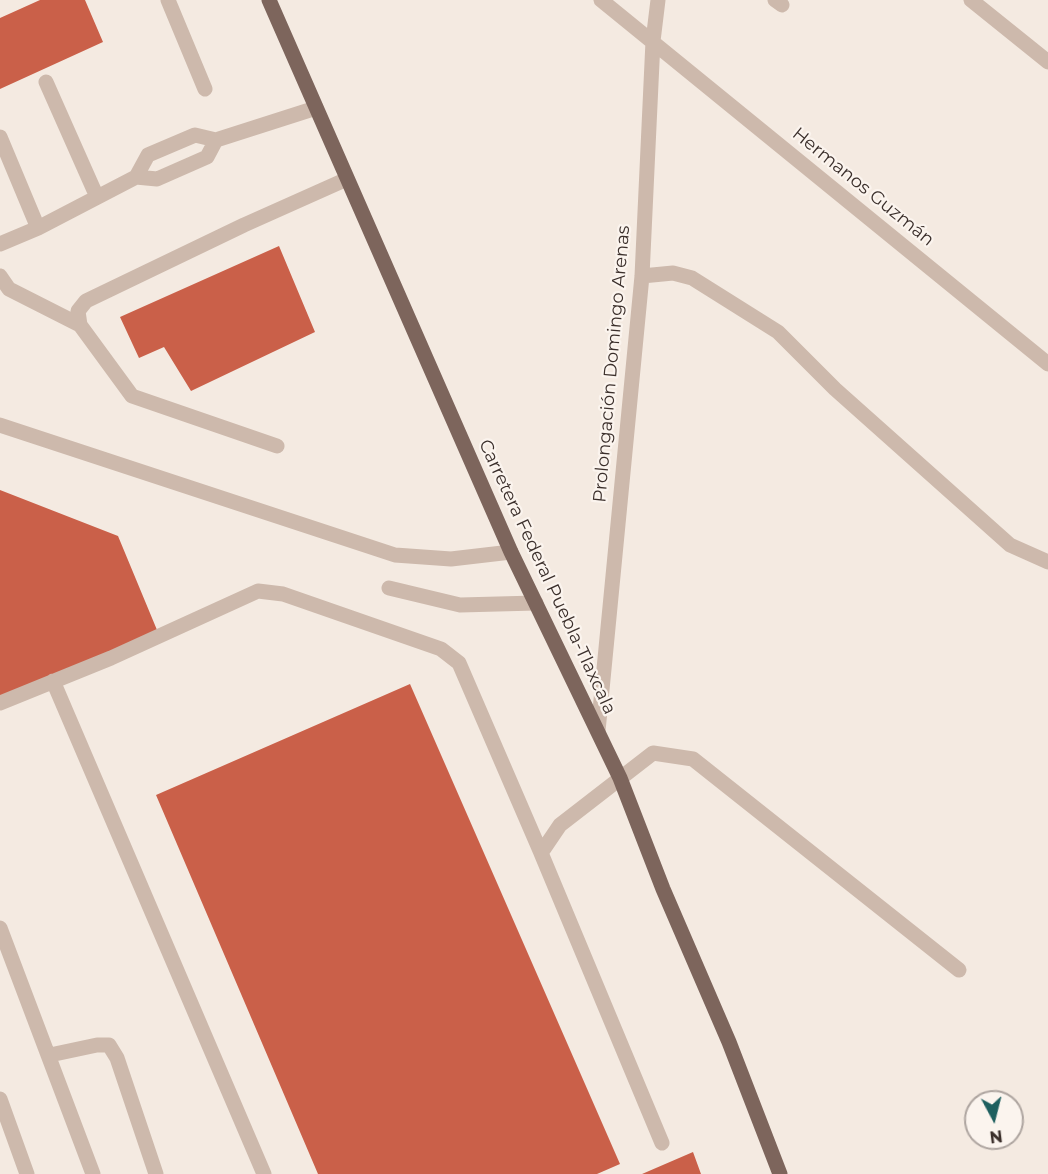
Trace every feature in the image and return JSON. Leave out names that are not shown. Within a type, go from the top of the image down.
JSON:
[{"type":"main road","name":"Carretera Federal Puebla-Tlaxcala","points":[[269,0],[511,552],[620,778],[663,890],[729,1042],[780,1174]]},
{"type":"street","points":[[168,0],[205,89]]},
{"type":"street","name":"Hermanos Guzmán","points":[[601,0],[1048,364]]},
{"type":"street","name":"Prolongación Domingo Arenas","points":[[598,731],[642,276],[653,41],[658,0]]},
{"type":"street","points":[[971,0],[1048,62]]},
{"type":"street","points":[[46,82],[97,197]]},
{"type":"street","points":[[136,177],[148,155],[195,135],[216,140],[316,108]]},
{"type":"street","points":[[0,137],[38,228]]},
{"type":"street","points":[[0,244],[38,228],[136,177],[157,179],[207,157],[216,140]]},
{"type":"street","points":[[80,325],[78,311],[86,301],[243,225],[347,179]]},
{"type":"street","points":[[642,276],[673,273],[692,278],[778,332],[835,389],[1010,545],[1048,562]]},
{"type":"street","points":[[0,276],[9,289],[80,325],[132,396],[277,446]]},
{"type":"street","points":[[0,425],[395,555],[451,559],[511,552]]},
{"type":"street","points":[[388,588],[460,605],[536,603]]},
{"type":"street","points":[[0,703],[111,658],[258,591],[283,594],[441,649],[459,663],[662,1143]]},
{"type":"street","points":[[53,681],[264,1174]]},
{"type":"street","points":[[541,853],[560,825],[653,753],[693,759],[959,970]]},
{"type":"street","points":[[0,928],[50,1055],[93,1174]]},
{"type":"street","points":[[50,1055],[97,1045],[109,1045],[117,1058],[156,1174]]},
{"type":"street","points":[[0,1099],[27,1174]]},
{"type":"building","points":[[40,0],[85,0],[103,42],[0,89],[0,18]]},
{"type":"building","points":[[279,246],[315,332],[191,391],[164,347],[139,358],[120,317]]},
{"type":"building","points":[[0,490],[118,536],[157,630],[0,701]]},
{"type":"building","points":[[410,684],[620,1164],[597,1174],[318,1174],[156,795]]},
{"type":"building","points":[[693,1152],[701,1174],[642,1174]]}]
